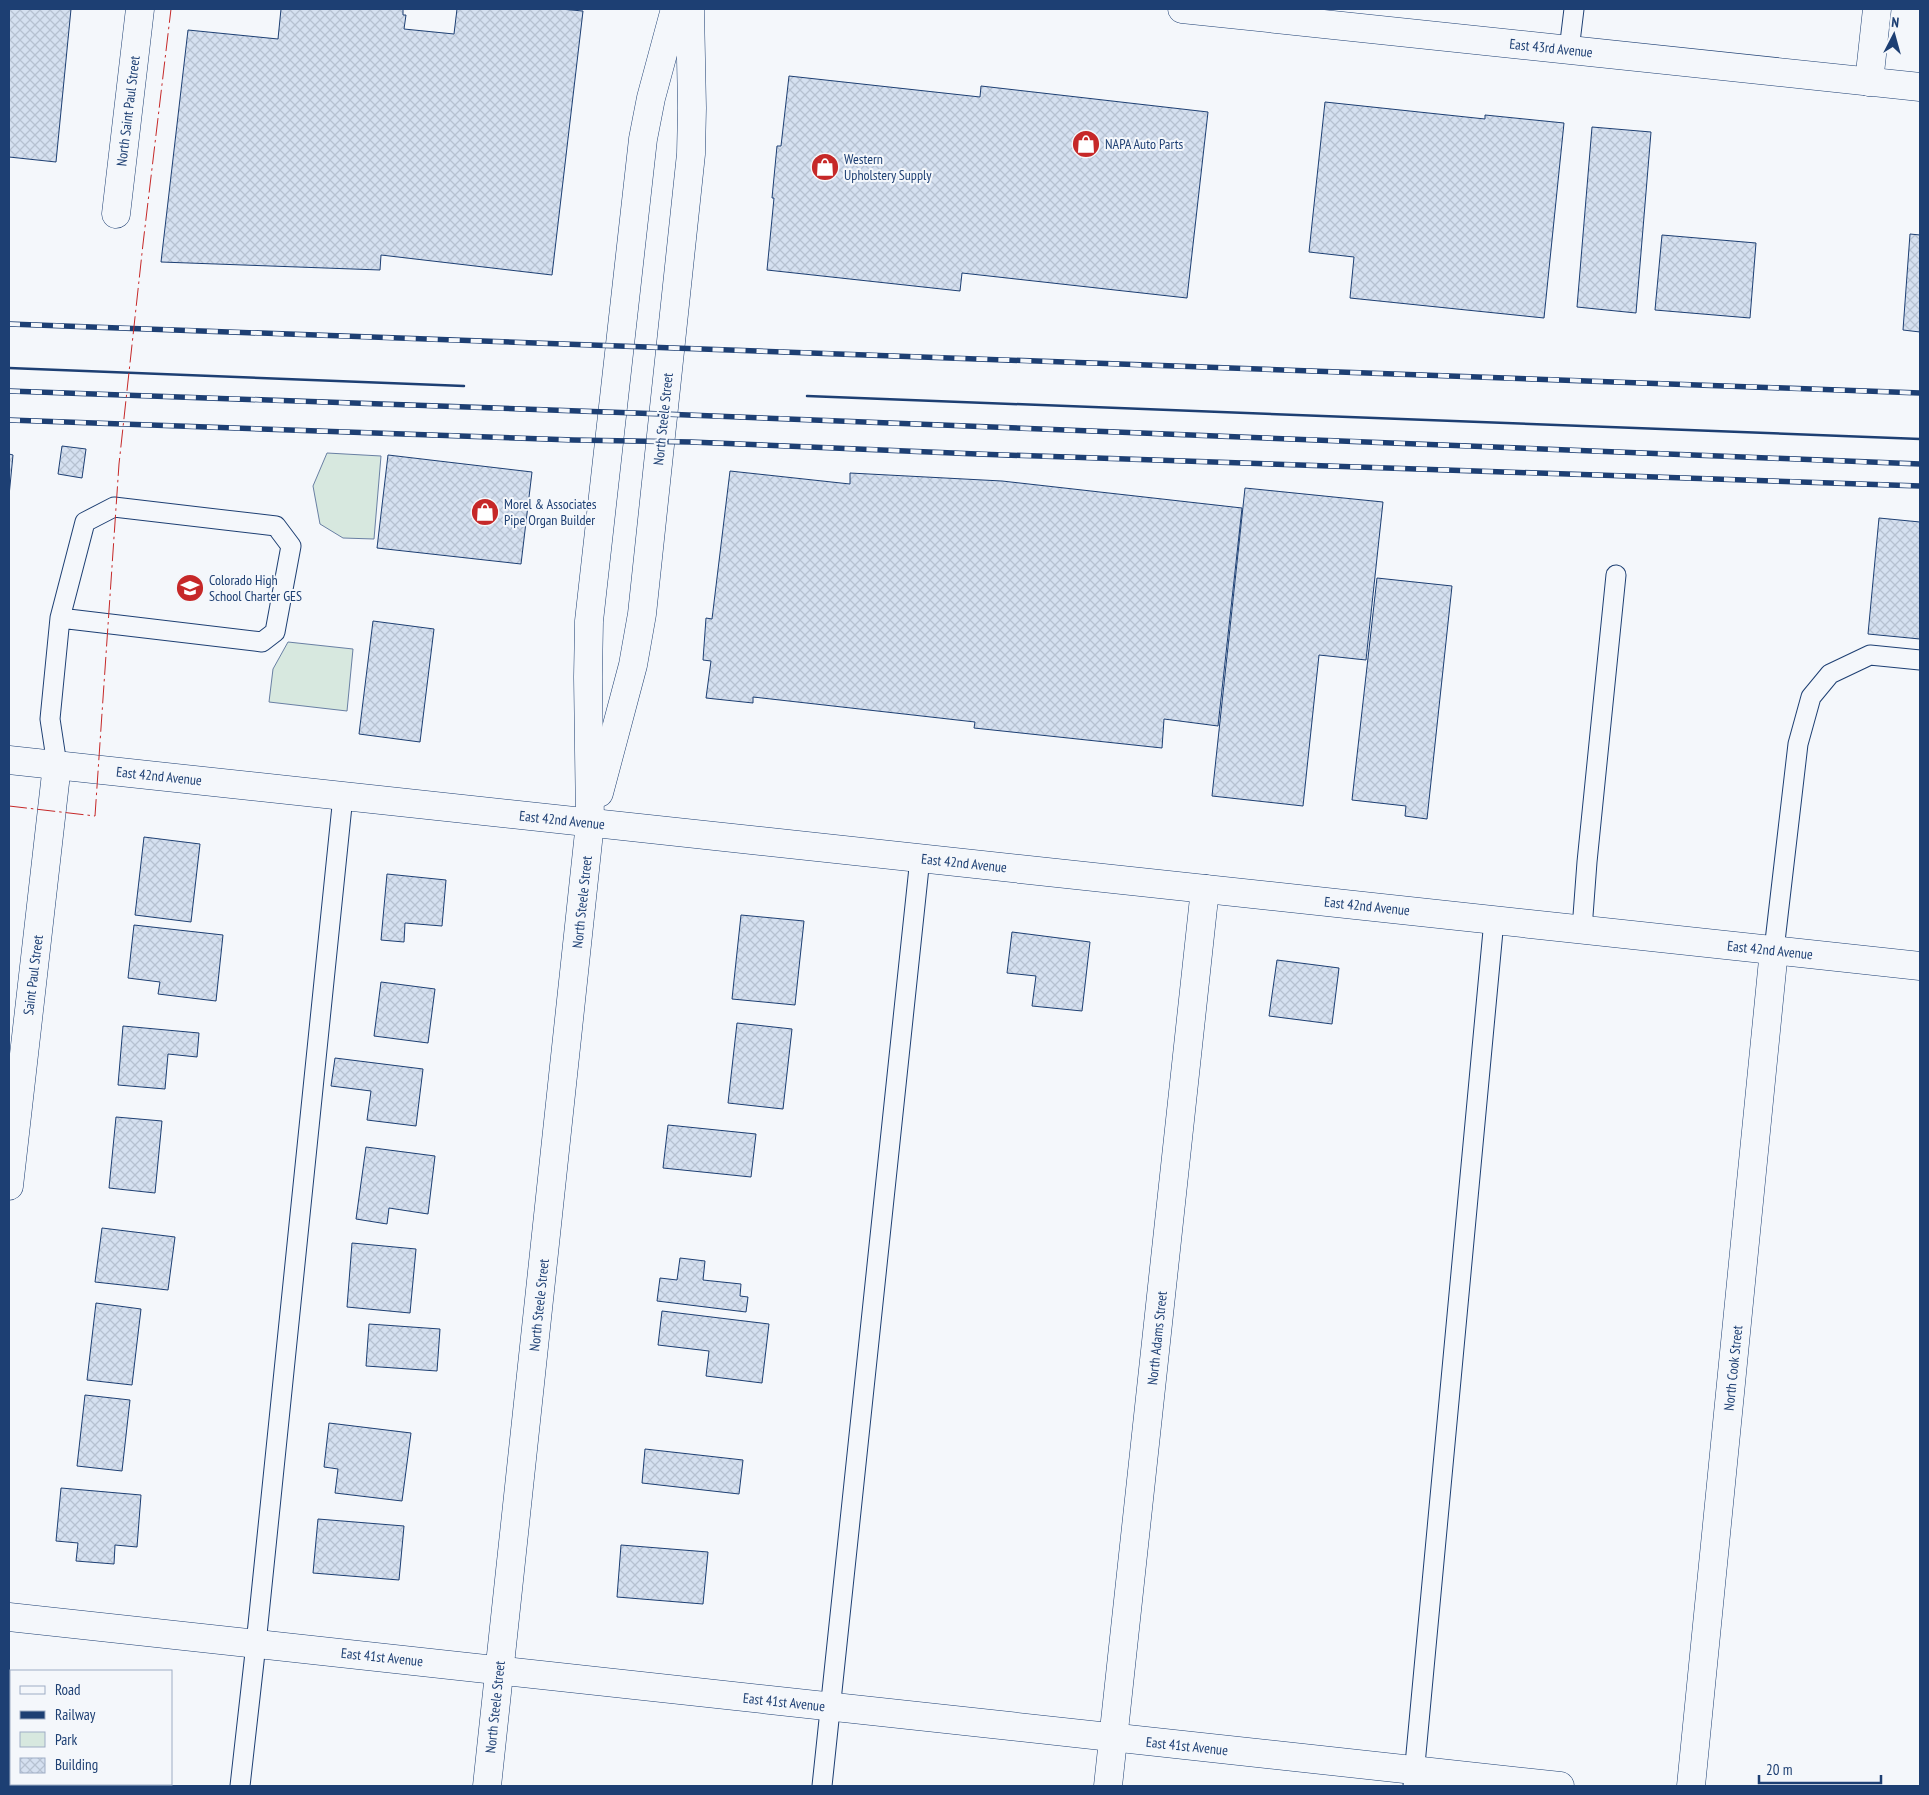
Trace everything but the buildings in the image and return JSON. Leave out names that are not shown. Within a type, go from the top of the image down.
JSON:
[{"type":"street","name":"North Saint Paul Street","points":[[116,214],[140,9]]},
{"type":"street","name":"North Steele Street","points":[[487,1786],[590,823],[589,621],[643,139],[651,98],[675,9]]},
{"type":"street","name":"North Steele Street","points":[[590,823],[633,665],[642,614],[691,154],[690,9]]},
{"type":"street","name":"East 43rd Avenue","points":[[1182,9],[1298,15],[1569,50],[1920,87]]},
{"type":"street","points":[[1869,82],[1877,9]]},
{"type":"street","name":"East 42nd Avenue","points":[[9,760],[1920,966]]},
{"type":"street","name":"Saint Paul Street","points":[[9,1186],[58,765]]},
{"type":"street","name":"North Adams Street","points":[[1108,1786],[1205,889]]},
{"type":"street","name":"North Cook Street","points":[[1691,1786],[1774,950]]},
{"type":"street","name":"East 41st Avenue","points":[[9,1616],[1113,1738],[1413,1778],[1560,1786]]},
{"type":"lane","points":[[1569,50],[1574,9]]},
{"type":"lane","points":[[58,765],[50,719],[60,618],[85,522],[114,507],[276,526],[290,546],[275,632],[262,642],[60,618]]},
{"type":"lane","points":[[1582,929],[1616,574]]},
{"type":"lane","points":[[1774,950],[1798,744],[1811,697],[1830,674],[1870,655],[1920,660]]},
{"type":"lane","points":[[240,1786],[343,796]]},
{"type":"lane","points":[[822,1786],[920,858]]},
{"type":"lane","points":[[1413,1778],[1494,920]]},
{"type":"green space","points":[[327,453],[381,456],[374,539],[343,538],[320,524],[313,486]]},
{"type":"green space","points":[[288,642],[353,649],[347,711],[269,702],[273,669]]},
{"type":"railway","points":[[9,324],[1920,393]]},
{"type":"railway","points":[[9,391],[663,414],[1920,464]]},
{"type":"railway","points":[[9,420],[573,440],[691,442],[977,454],[1920,486]]},
{"type":"wall","points":[[9,368],[464,386]]},
{"type":"wall","points":[[807,396],[1920,439]]},
{"type":"power","points":[[9,806],[95,816],[119,464],[171,9]]},
{"type":"place","name":"NAPA Auto Parts","points":[[1086,144]]},
{"type":"place","name":"Western Upholstery Supply","points":[[825,167]]},
{"type":"place","name":"Morel & Associates Pipe Organ Builder","points":[[485,512]]},
{"type":"place","name":"Colorado High School Charter GES","points":[[190,588]]}]
